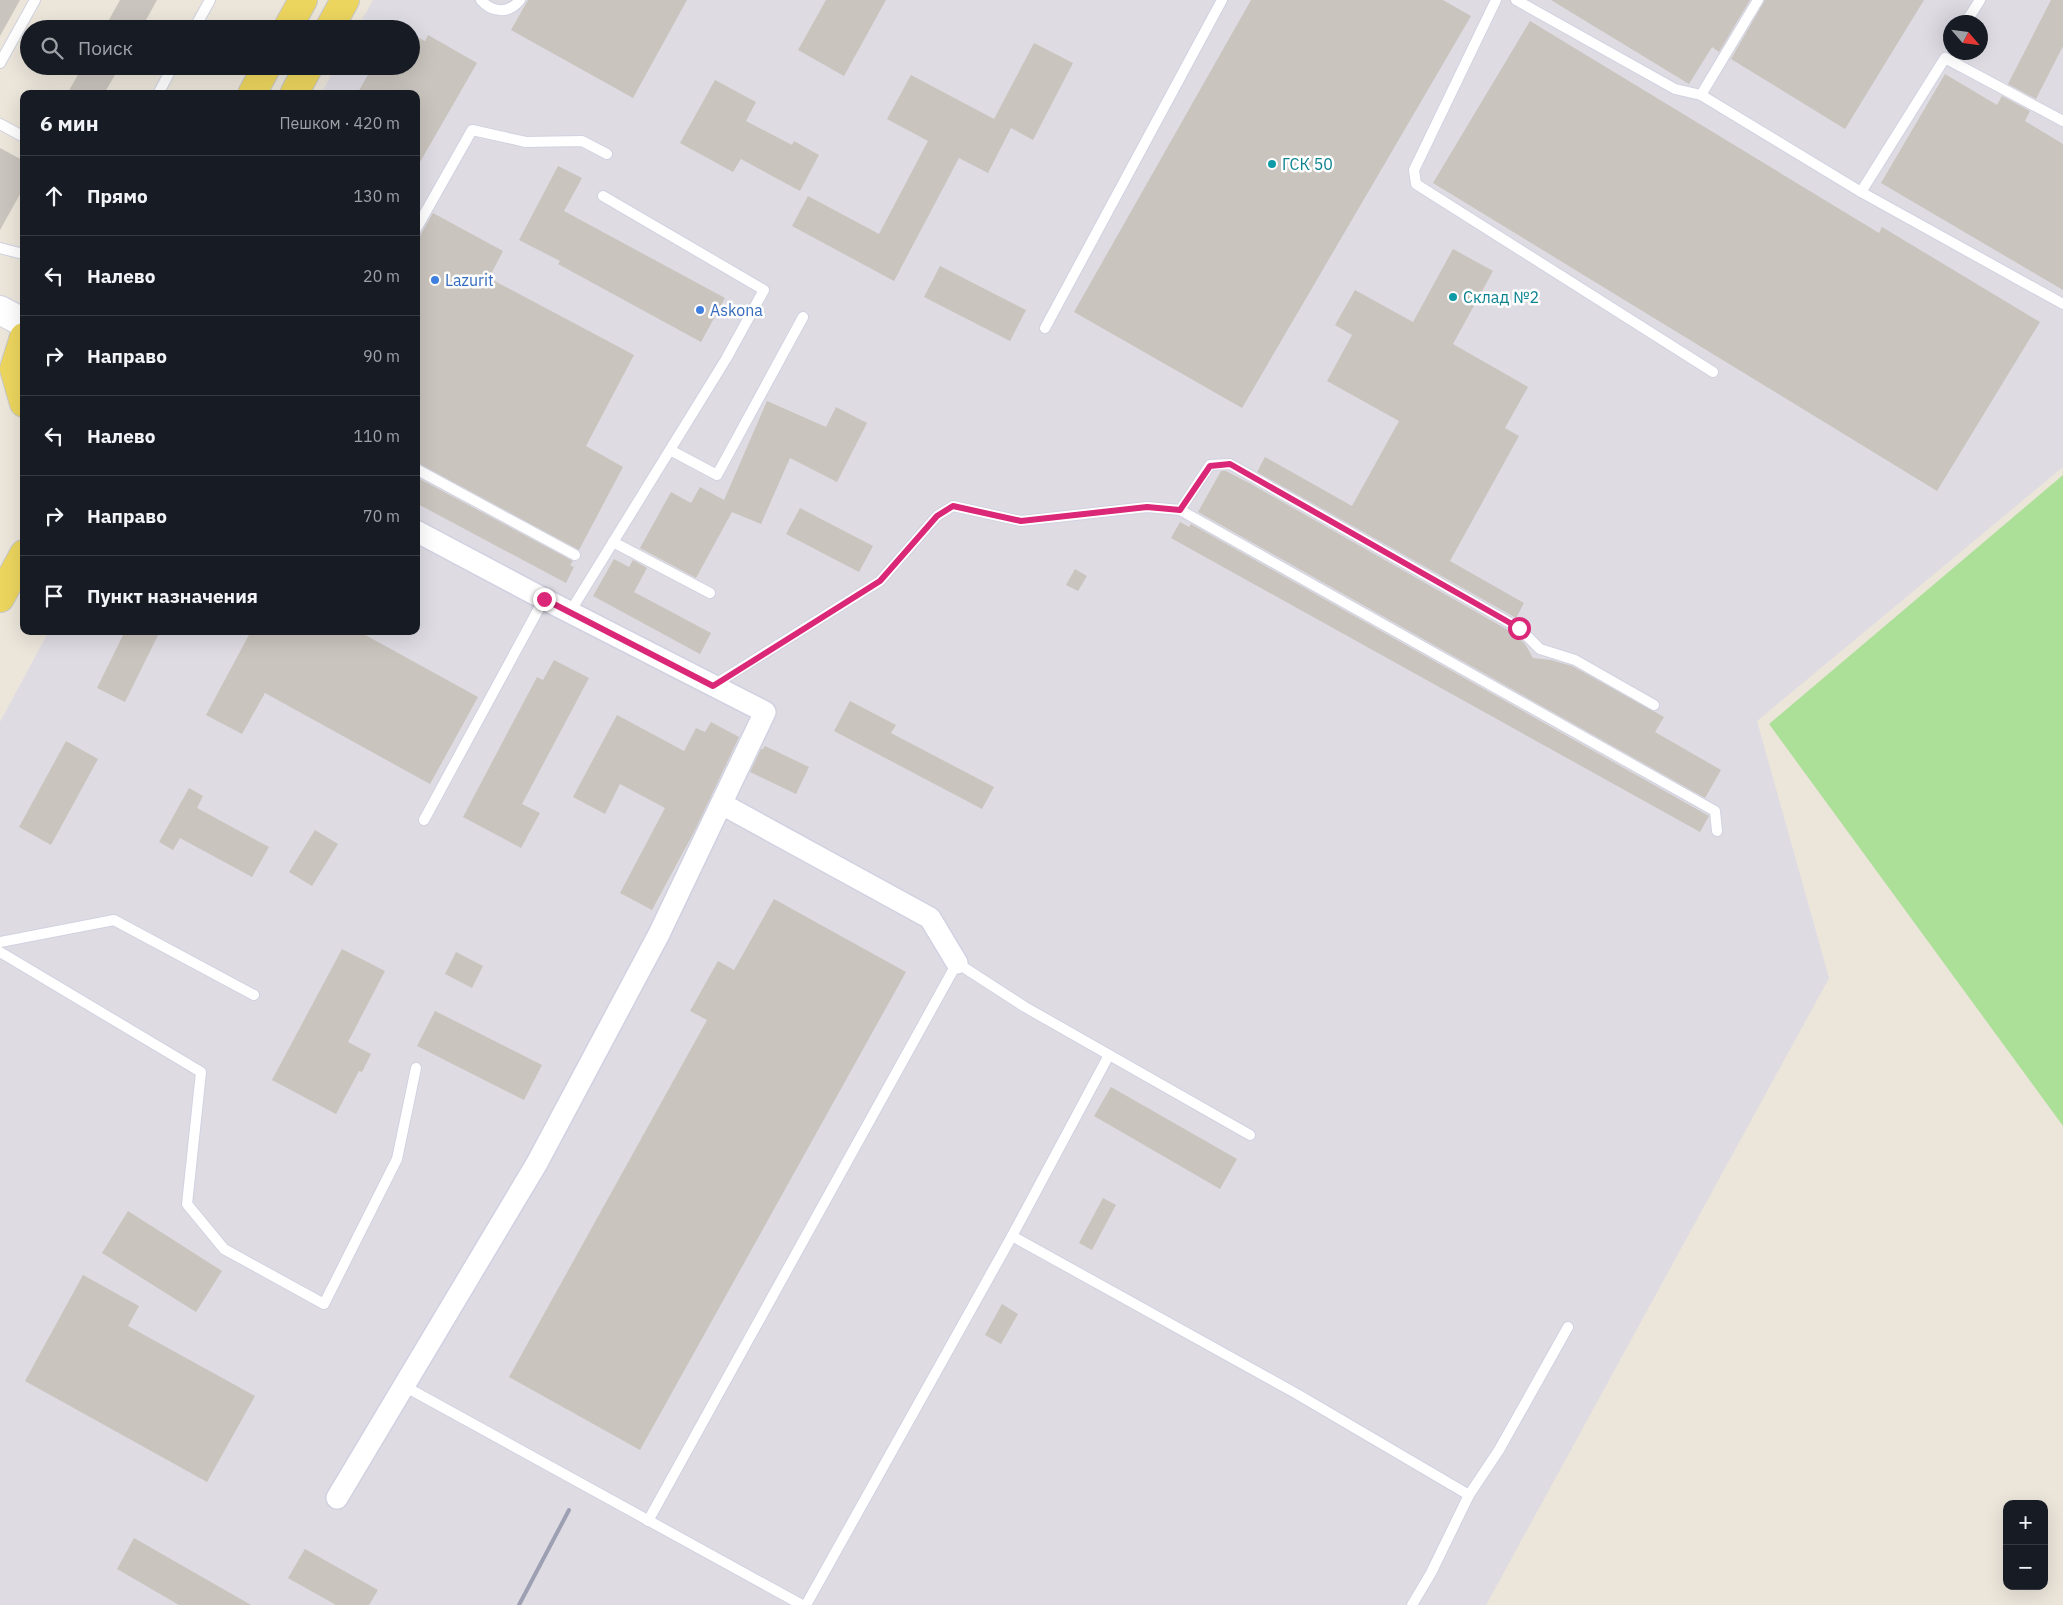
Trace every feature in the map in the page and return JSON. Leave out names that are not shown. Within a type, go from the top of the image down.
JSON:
[{"type":"main road","points":[[292,20],[303,0]]},
{"type":"main road","points":[[335,20],[345,0]]},
{"type":"main road","points":[[296,90],[304,75]]},
{"type":"main road","points":[[0,310],[20,321]]},
{"type":"main road","points":[[20,350],[14,369],[20,389]]},
{"type":"main road","points":[[0,598],[20,561]]},
{"type":"street","points":[[337,1498],[537,1164],[659,934],[765,712],[420,533]]},
{"type":"street","points":[[722,804],[930,918],[957,963]]},
{"type":"lane","points":[[24,20],[35,0]]},
{"type":"lane","points":[[199,20],[210,0]]},
{"type":"lane","points":[[481,0],[488,7],[504,11],[511,9],[520,0]]},
{"type":"lane","points":[[1045,328],[1222,0]]},
{"type":"lane","points":[[1496,0],[1414,170],[1416,184],[1713,372]]},
{"type":"lane","points":[[1516,0],[1675,88],[1702,95],[1861,192],[2063,304]]},
{"type":"lane","points":[[1702,95],[1758,0]]},
{"type":"lane","points":[[1970,15],[1980,0]]},
{"type":"lane","points":[[0,63],[20,27]]},
{"type":"lane","points":[[1861,192],[1944,60]]},
{"type":"lane","points":[[1949,60],[2063,121]]},
{"type":"lane","points":[[160,90],[168,75]]},
{"type":"lane","points":[[245,90],[260,78]]},
{"type":"lane","points":[[0,124],[20,135]]},
{"type":"lane","points":[[420,222],[472,130],[526,142],[582,141],[607,154]]},
{"type":"lane","points":[[570,612],[726,359],[764,290],[604,196]]},
{"type":"lane","points":[[0,248],[20,253]]},
{"type":"lane","points":[[670,450],[717,475],[803,317]]},
{"type":"lane","points":[[1180,510],[1210,466],[1230,464],[1519,628],[1540,649],[1575,660],[1654,705]]},
{"type":"lane","points":[[420,471],[575,555]]},
{"type":"lane","points":[[713,686],[880,581],[937,516],[953,506],[1021,521],[1147,507],[1180,510],[1715,811],[1717,831]]},
{"type":"lane","points":[[614,542],[710,593]]},
{"type":"lane","points":[[424,820],[544,599]]},
{"type":"lane","points":[[0,942],[114,920],[254,996]]},
{"type":"lane","points":[[0,952],[201,1072],[188,1204],[224,1249],[324,1304],[397,1159],[416,1068]]},
{"type":"lane","points":[[648,1521],[957,963],[1025,1007],[1250,1135]]},
{"type":"lane","points":[[806,1605],[1012,1236],[1109,1055]]},
{"type":"lane","points":[[1012,1236],[1297,1394],[1469,1495]]},
{"type":"lane","points":[[1412,1605],[1469,1495],[1499,1450],[1568,1327]]},
{"type":"lane","points":[[404,1386],[802,1605]]},
{"type":"shaded area","points":[[373,0],[2063,0],[2063,467],[1757,721],[1829,978],[1486,1605],[0,1605],[0,722],[47,635],[420,635],[420,90],[323,90],[331,75],[420,75],[420,20],[362,20]]},
{"type":"green space","points":[[2063,475],[2063,1126],[1769,724]]},
{"type":"building","points":[[0,0],[20,0],[0,36]]},
{"type":"building","points":[[120,0],[157,0],[146,20],[109,20]]},
{"type":"building","points":[[528,0],[687,0],[633,98],[511,30]]},
{"type":"building","points":[[826,0],[886,0],[844,76],[798,50]]},
{"type":"building","name":"ГСК 50","points":[[1251,0],[1443,0],[1471,16],[1242,408],[1074,312]]},
{"type":"building","points":[[1551,0],[1750,0],[1719,52],[1712,47],[1689,84]]},
{"type":"building","points":[[1765,0],[1924,0],[1845,129],[1731,59]]},
{"type":"building","points":[[2051,0],[2063,0],[2063,46],[2036,99],[2008,84]]},
{"type":"building","points":[[1530,21],[1879,233],[1882,227],[2040,322],[1937,491],[1433,183]]},
{"type":"building","points":[[428,35],[477,63],[420,162],[420,90],[359,90],[368,75],[420,75],[420,38],[425,41]]},
{"type":"building","points":[[1034,43],[1073,63],[1033,140],[1011,128],[988,173],[959,158],[894,281],[792,226],[808,196],[879,234],[928,141],[887,119],[911,75],[994,119]]},
{"type":"building","points":[[1945,74],[1997,105],[2002,96],[2030,111],[2025,121],[2063,144],[2063,290],[1881,183]]},
{"type":"building","points":[[78,75],[115,75],[106,90],[69,90]]},
{"type":"building","points":[[715,80],[756,102],[746,121],[792,145],[794,141],[819,155],[800,191],[741,159],[733,172],[680,143]]},
{"type":"building","points":[[0,148],[20,159],[20,194],[0,230]]},
{"type":"building","points":[[558,166],[582,178],[564,211],[725,298],[701,342],[558,264],[560,261],[519,240]]},
{"type":"building","points":[[433,213],[503,251],[489,278],[634,355],[586,446],[623,467],[579,550],[420,464],[420,236]]},
{"type":"building","points":[[1453,249],[1493,271],[1453,344],[1528,387],[1505,428],[1519,436],[1450,561],[1524,603],[1516,618],[1257,472],[1265,457],[1352,506],[1399,421],[1327,381],[1352,335],[1335,325],[1355,290],[1413,322]]},
{"type":"building","points":[[940,266],[1026,310],[1010,341],[924,297]]},
{"type":"building","points":[[767,401],[826,427],[836,407],[867,423],[837,482],[790,458],[761,524],[732,512],[696,578],[640,548],[671,492],[691,503],[700,487],[724,500]]},
{"type":"building","points":[[1221,471],[1226,471],[1251,484],[1515,634],[1525,644],[1533,658],[1551,660],[1572,666],[1664,717],[1655,732],[1721,770],[1705,798],[1198,512]]},
{"type":"building","points":[[420,479],[573,561],[570,565],[574,567],[566,583],[420,505]]},
{"type":"building","points":[[800,508],[873,546],[859,572],[786,534]]},
{"type":"building","points":[[1180,522],[1189,527],[1191,524],[1709,816],[1700,832],[1171,538]]},
{"type":"building","points":[[614,559],[629,567],[633,560],[647,568],[634,592],[711,633],[700,654],[593,596]]},
{"type":"building","points":[[1075,569],[1087,576],[1078,591],[1066,585]]},
{"type":"building","points":[[123,635],[158,635],[125,702],[97,688]]},
{"type":"building","points":[[249,635],[365,635],[478,697],[430,784],[265,693],[242,734],[206,715]]},
{"type":"building","points":[[554,660],[589,678],[522,804],[540,813],[521,848],[463,817],[537,677],[543,680]]},
{"type":"building","points":[[850,701],[896,725],[891,733],[994,787],[982,809],[834,731]]},
{"type":"building","points":[[617,715],[684,751],[696,728],[705,732],[711,722],[739,737],[695,830],[652,910],[620,893],[665,808],[620,784],[605,814],[573,797]]},
{"type":"building","points":[[66,741],[98,759],[51,845],[19,827]]},
{"type":"building","points":[[765,746],[809,767],[796,794],[750,772],[761,749]]},
{"type":"building","points":[[189,788],[203,796],[197,808],[269,847],[252,877],[180,838],[173,850],[159,842]]},
{"type":"building","points":[[315,830],[338,844],[312,886],[289,872]]},
{"type":"building","points":[[774,899],[906,972],[640,1450],[509,1377],[707,1020],[690,1011],[718,961],[734,970]]},
{"type":"building","points":[[342,949],[385,971],[348,1042],[371,1054],[362,1072],[359,1071],[336,1114],[272,1080]]},
{"type":"building","points":[[456,952],[483,966],[472,988],[445,974]]},
{"type":"building","points":[[435,1011],[542,1065],[524,1100],[417,1046]]},
{"type":"building","points":[[1111,1087],[1237,1159],[1220,1189],[1094,1116]]},
{"type":"building","points":[[1103,1198],[1116,1205],[1092,1250],[1079,1243]]},
{"type":"building","points":[[128,1211],[222,1271],[196,1312],[102,1253]]},
{"type":"building","points":[[83,1275],[139,1306],[128,1326],[255,1396],[207,1482],[25,1381]]},
{"type":"building","points":[[1002,1304],[1018,1314],[1001,1344],[985,1335]]},
{"type":"building","points":[[134,1538],[251,1605],[179,1605],[117,1569]]},
{"type":"building","points":[[305,1549],[378,1590],[369,1605],[336,1605],[288,1578]]},
{"type":"railway","points":[[519,1605],[569,1510]]},
{"type":"place","name":"ГСК 50","points":[[1272,164]]},
{"type":"place","name":"Lazurit","points":[[435,280]]},
{"type":"place","name":"Склад №2","points":[[1453,297]]},
{"type":"place","name":"Askona","points":[[700,310]]},
{"type":"route","points":[[544,599],[713,686],[880,581],[937,516],[953,506],[1021,521],[1147,507],[1180,510],[1210,466],[1230,464],[1519,628]]}]
